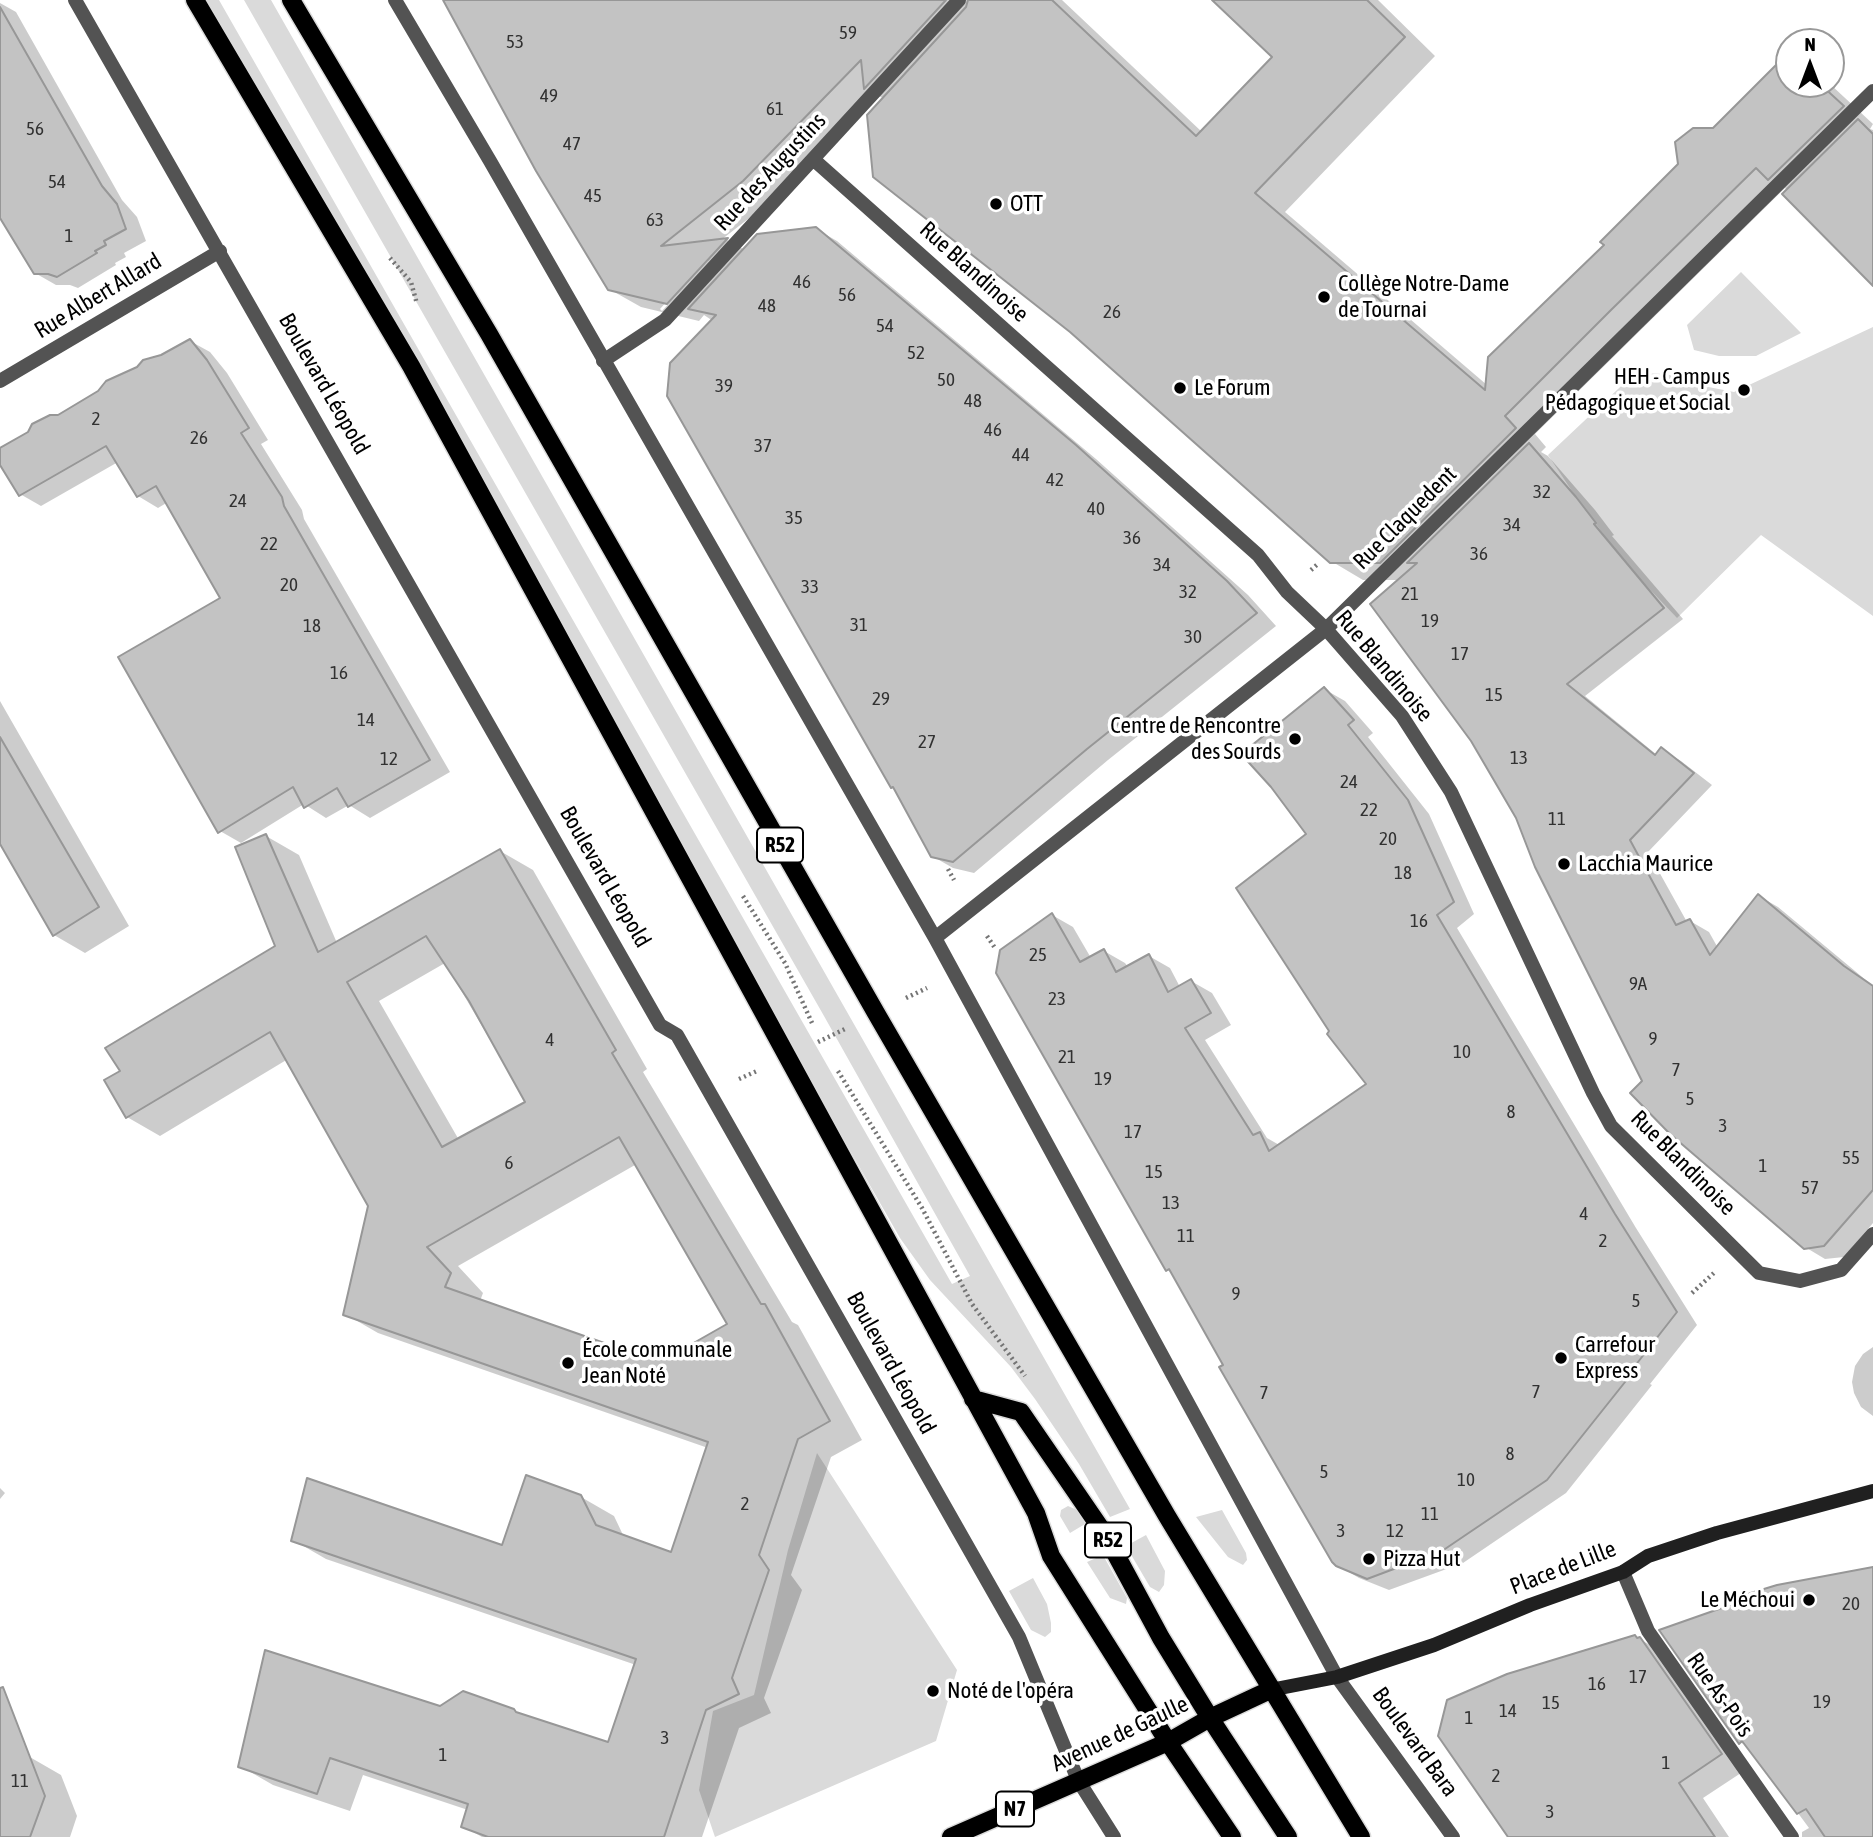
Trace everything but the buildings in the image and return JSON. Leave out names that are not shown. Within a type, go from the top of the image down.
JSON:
[{"type":"main road","name":"R52","points":[[195,0],[411,366],[1036,1513],[1051,1556],[1168,1742],[1232,1837]]},
{"type":"main road","name":"R52","points":[[291,0],[489,334],[876,1013],[1270,1690],[1361,1837]]},
{"type":"main road","name":"R52","points":[[973,1399],[1021,1412],[1106,1536],[1161,1638],[1288,1837]]},
{"type":"main road","name":"Avenue de Gaulle","points":[[951,1837],[1168,1742],[1210,1718],[1270,1690]]},
{"type":"street","name":"Boulevard Léopold","points":[[75,0],[660,1025],[677,1035],[1019,1637],[1078,1780]]},
{"type":"street","points":[[395,0],[935,938],[1337,1677]]},
{"type":"street","name":"Rue des Augustins","points":[[603,361],[665,320],[959,0]]},
{"type":"street","name":"Rue Claquedent","points":[[935,938],[1326,629],[1873,91]]},
{"type":"street","name":"Rue Blandinoise","points":[[813,159],[1258,555],[1287,592],[1326,629],[1402,716],[1451,792],[1611,1126],[1759,1273],[1800,1281],[1841,1270],[1873,1234]]},
{"type":"street","name":"Rue Albert Allard","points":[[0,381],[220,251]]},
{"type":"street","name":"Place de Lille","points":[[1270,1690],[1337,1677],[1434,1645],[1530,1605],[1623,1572],[1648,1556],[1717,1533],[1873,1491]]},
{"type":"street","name":"Rue As-Pois","points":[[1623,1572],[1648,1631],[1792,1837]]},
{"type":"street","name":"Boulevard Bara","points":[[1337,1677],[1453,1837]]},
{"type":"street","points":[[1078,1780],[1114,1837]]},
{"type":"shaded area","points":[[193,0],[219,0],[952,1284],[970,1276],[244,0],[271,0],[1130,1509],[1110,1517],[1079,1464],[1011,1367],[930,1280],[900,1238]]},
{"type":"shaded area","points":[[1741,272],[1801,333],[1756,356],[1719,356],[1694,350],[1687,325]]},
{"type":"shaded area","name":"HEH - Campus Pédagogique et Social","points":[[1873,327],[1873,616],[1761,535],[1677,618],[1624,562],[1548,455],[1635,373],[1667,374],[1693,384],[1734,392]]},
{"type":"shaded area","points":[[817,1453],[957,1670],[936,1741],[715,1837],[699,1790],[713,1711],[754,1695],[788,1550]]},
{"type":"shaded area","points":[[1068,1506],[1077,1510],[1085,1524],[1070,1533],[1060,1516],[1061,1510]]},
{"type":"shaded area","points":[[1222,1510],[1246,1553],[1247,1560],[1243,1565],[1228,1557],[1196,1517]]},
{"type":"shaded area","points":[[1146,1535],[1165,1571],[1164,1585],[1159,1592],[1150,1587],[1126,1546]]},
{"type":"shaded area","points":[[1103,1555],[1127,1598],[1126,1604],[1110,1598],[1087,1562]]},
{"type":"shaded area","points":[[1033,1578],[1047,1604],[1051,1623],[1051,1632],[1045,1637],[1031,1630],[1009,1591]]},
{"type":"place","name":"OTT","points":[[996,204]]},
{"type":"place","name":"Collège Notre-Dame de Tournai","points":[[1324,297]]},
{"type":"place","name":"Le Forum","points":[[1180,388]]},
{"type":"place","name":"HEH - Campus Pédagogique et Social","points":[[1744,390]]},
{"type":"place","name":"Centre de Rencontre des Sourds","points":[[1295,739]]},
{"type":"place","name":"Lacchia Maurice","points":[[1564,864]]},
{"type":"place","name":"Carrefour Express","points":[[1561,1358]]},
{"type":"place","name":"École communale Jean Noté","points":[[568,1363]]},
{"type":"place","name":"Pizza Hut","points":[[1369,1559]]},
{"type":"place","name":"Le Méchoui","points":[[1809,1600]]},
{"type":"place","name":"Noté de l'opéra","points":[[933,1691]]}]
